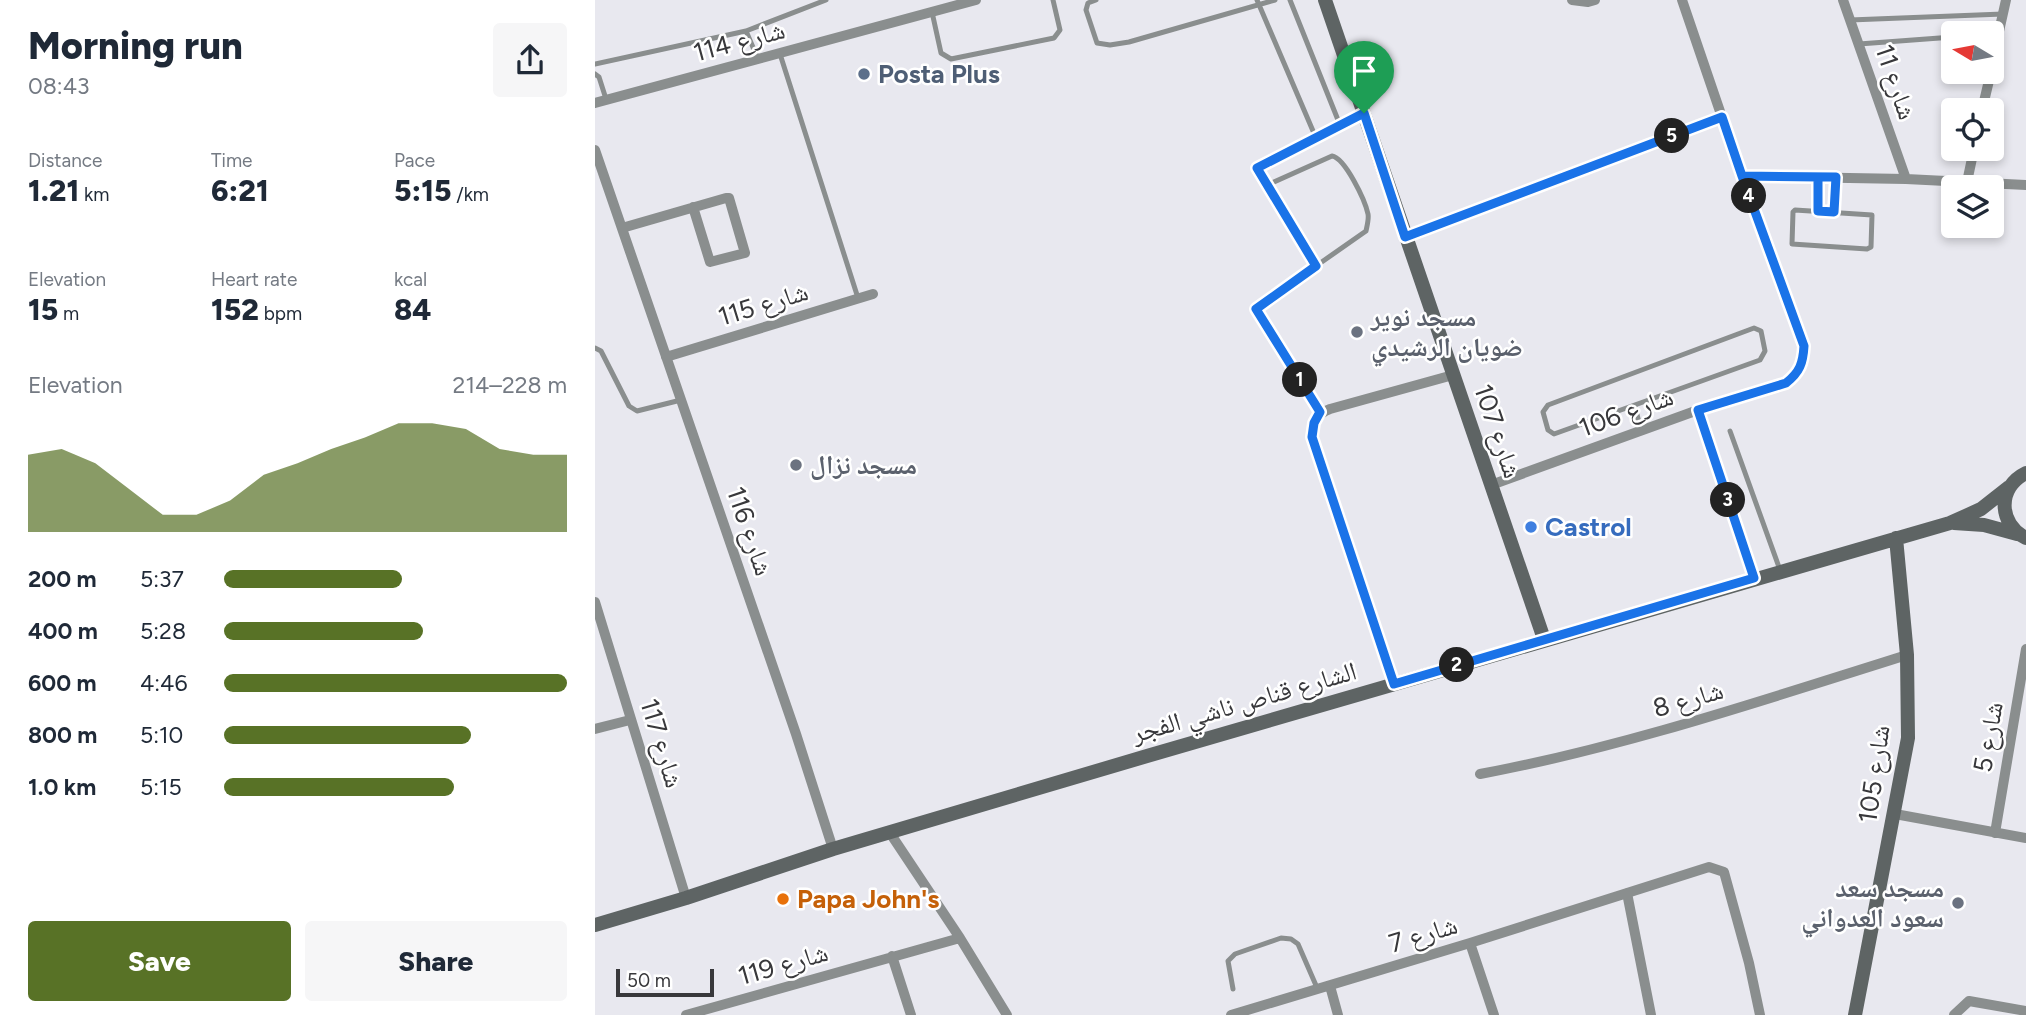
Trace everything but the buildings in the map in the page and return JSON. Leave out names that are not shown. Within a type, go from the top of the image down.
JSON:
[{"type":"street","name":"شارع 114","points":[[601,102],[932,12],[950,4],[976,0]]},
{"type":"street","name":"شارع 107","points":[[1325,0],[1544,639]]},
{"type":"street","points":[[1572,0],[1595,0]]},
{"type":"street","name":"شارع 106","points":[[1491,485],[1698,410],[1786,383],[1797,374],[1804,361],[1804,346],[1682,0]]},
{"type":"street","name":"شارع 11","points":[[1843,0],[1906,178]]},
{"type":"street","points":[[2000,21],[2006,0]]},
{"type":"street","points":[[1405,237],[1722,117]]},
{"type":"street","name":"شارع 116","points":[[595,150],[833,849]]},
{"type":"street","points":[[1742,176],[1941,180]]},
{"type":"street","points":[[2004,184],[2026,185]]},
{"type":"street","points":[[622,228],[727,198],[730,199],[745,253],[710,262],[693,208]]},
{"type":"street","name":"شارع 115","points":[[666,356],[873,294]]},
{"type":"street","points":[[1394,684],[1312,437],[1314,423],[1320,412],[1453,375]]},
{"type":"street","points":[[1698,410],[1754,578]]},
{"type":"street","name":"الشارع قناص ناشي الفجر","points":[[595,925],[833,849],[1780,570],[1949,523],[1981,509],[2026,473]]},
{"type":"street","points":[[2009,487],[2004,507],[2011,526],[2022,536]]},
{"type":"street","name":"الشارع قناص ناشي الفجر","points":[[1949,523],[1984,526],[2022,536]]},
{"type":"street","name":"شارع 105","points":[[1855,1015],[1908,738],[1907,655],[1896,538]]},
{"type":"street","name":"شارع 117","points":[[595,602],[686,898]]},
{"type":"street","name":"شارع 5","points":[[1995,832],[2026,649]]},
{"type":"street","name":"شارع 8","points":[[1480,774],[1548,762],[1639,737],[1907,655]]},
{"type":"street","points":[[595,729],[630,720]]},
{"type":"street","points":[[1895,814],[2026,838]]},
{"type":"street","points":[[890,833],[960,938],[1007,1015]]},
{"type":"street","name":"شارع 7","points":[[1231,1015],[1709,867],[1724,872],[1760,1015]]},
{"type":"street","points":[[1627,892],[1651,1015]]},
{"type":"street","name":"شارع 119","points":[[686,1015],[705,1012],[960,938]]},
{"type":"street","points":[[1470,943],[1494,1015]]},
{"type":"street","points":[[892,956],[911,1015]]},
{"type":"street","points":[[1330,986],[1338,1015]]},
{"type":"street","points":[[1954,1015],[1969,1001],[2026,1011]]},
{"type":"lane","points":[[595,64],[746,31],[826,0]]},
{"type":"lane","points":[[932,12],[941,53],[951,59],[1054,37],[1060,30],[1053,0]]},
{"type":"lane","points":[[1096,0],[1088,4],[1086,10],[1097,43],[1110,45],[1129,42],[1275,0]]},
{"type":"lane","points":[[1290,0],[1340,125]]},
{"type":"lane","points":[[1259,3],[1316,138]]},
{"type":"lane","points":[[1850,20],[2003,14]]},
{"type":"lane","points":[[746,31],[758,59]]},
{"type":"lane","points":[[1859,44],[1941,38]]},
{"type":"lane","points":[[779,53],[857,298]]},
{"type":"lane","points":[[595,74],[599,77],[601,102]]},
{"type":"lane","points":[[1316,266],[1257,168],[1364,113]]},
{"type":"lane","points":[[1267,185],[1332,156],[1338,157],[1346,166],[1369,215],[1366,231],[1256,309],[1320,412]]},
{"type":"lane","points":[[1818,177],[1818,211]]},
{"type":"lane","points":[[1834,212],[1836,177]]},
{"type":"lane","points":[[1818,211],[1872,215],[1869,249],[1792,244],[1793,212],[1818,211]]},
{"type":"lane","points":[[1754,328],[1761,331],[1765,351],[1760,360],[1635,407],[1554,434],[1548,430],[1543,412],[1548,405],[1754,328]]},
{"type":"lane","points":[[595,348],[601,351],[629,406],[637,411],[681,400]]},
{"type":"lane","points":[[1635,407],[1641,430]]},
{"type":"lane","points":[[1730,431],[1780,570]]},
{"type":"lane","points":[[1233,989],[1228,961],[1235,954],[1282,938],[1291,939],[1298,944],[1318,990]]},
{"type":"place","name":"Posta Plus","points":[[864,74]]},
{"type":"place","name":"مسجد نوير ضويان الرشيدي","points":[[1357,332]]},
{"type":"place","name":"مسجد نزال","points":[[796,465]]},
{"type":"place","name":"Castrol","points":[[1531,527]]},
{"type":"place","name":"Papa John's","points":[[783,899]]},
{"type":"place","name":"مسجد سعد سعود العدواني","points":[[1958,903]]},
{"type":"route","points":[[1364,113],[1257,168],[1316,266],[1256,309],[1320,412],[1314,423],[1312,437],[1394,684],[1754,578],[1698,410],[1786,383],[1797,374],[1804,361],[1804,346],[1742,176],[1818,177],[1818,211],[1834,212],[1836,177],[1742,176],[1722,117],[1405,237],[1364,113]]}]
